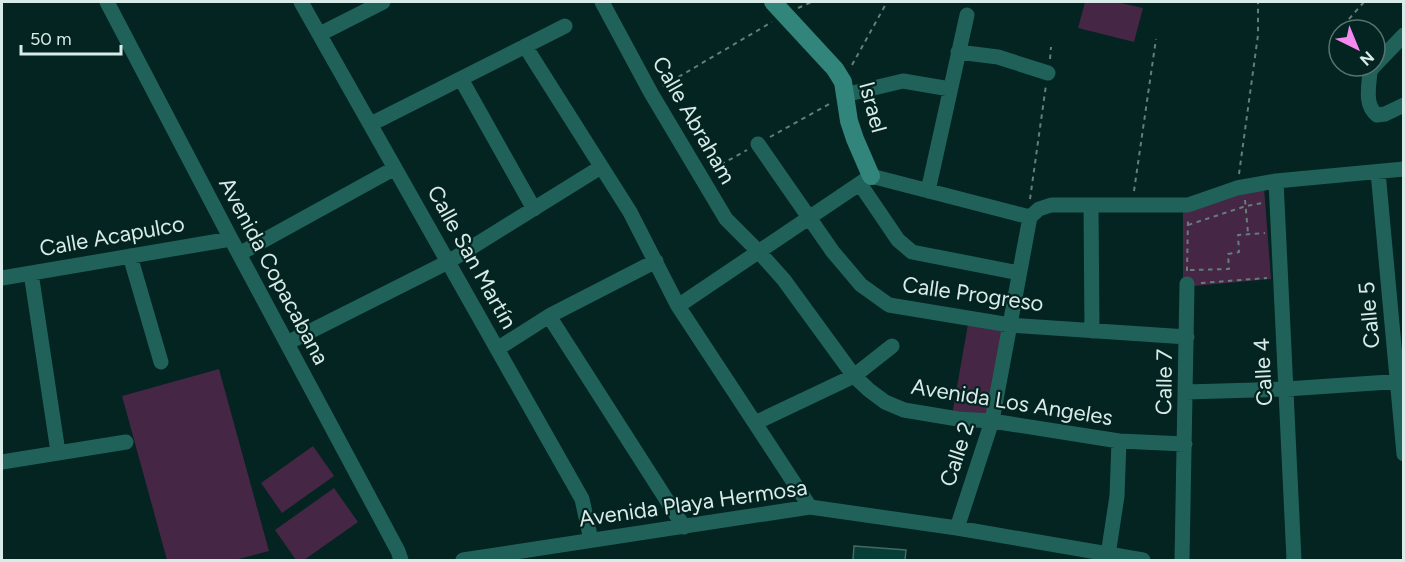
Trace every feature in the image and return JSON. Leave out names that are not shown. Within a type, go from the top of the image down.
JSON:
[{"type":"street","name":"Avenida Copacabana","points":[[107,2],[398,551],[401,561]]},
{"type":"street","name":"Calle San Martín","points":[[301,2],[582,499],[591,540]]},
{"type":"street","points":[[320,34],[383,2]]},
{"type":"street","name":"Calle Abraham","points":[[602,2],[651,93],[726,219],[759,252]]},
{"type":"street","name":"Israel","points":[[778,8],[835,69],[843,88],[866,180]]},
{"type":"street","points":[[928,191],[967,15]]},
{"type":"street","points":[[371,124],[565,26]]},
{"type":"street","points":[[1387,53],[1404,35]]},
{"type":"street","points":[[525,46],[630,212],[678,306],[810,507]]},
{"type":"street","points":[[958,52],[998,57],[1048,73]]},
{"type":"street","points":[[1370,78],[1369,103],[1377,115],[1404,105]]},
{"type":"street","points":[[461,79],[534,209]]},
{"type":"street","points":[[843,88],[903,81],[950,89]]},
{"type":"street","name":"Calle Progreso","points":[[758,144],[833,252],[861,285],[889,305],[1010,325],[1187,337]]},
{"type":"street","points":[[287,343],[448,262],[601,167]]},
{"type":"street","points":[[239,254],[395,168]]},
{"type":"street","points":[[678,306],[866,180],[928,191],[1030,217],[1039,209],[1051,205],[1188,205],[1276,181],[1404,169]]},
{"type":"street","name":"Calle 5","points":[[1378,172],[1401,381],[1404,454]]},
{"type":"street","points":[[866,180],[898,240],[912,252],[1019,273]]},
{"type":"street","name":"Calle 4","points":[[1276,181],[1294,561]]},
{"type":"street","points":[[1091,205],[1092,331]]},
{"type":"street","name":"Calle 2","points":[[957,528],[992,422],[1030,217]]},
{"type":"street","name":"Calle Acapulco","points":[[2,278],[231,239]]},
{"type":"street","name":"Avenida Los Angeles","points":[[759,252],[784,280],[854,376],[885,402],[904,410],[958,419],[1119,441],[1185,444]]},
{"type":"street","points":[[130,256],[161,362]]},
{"type":"street","points":[[497,349],[549,316],[656,261]]},
{"type":"street","points":[[31,273],[57,452]]},
{"type":"street","name":"Calle 7","points":[[1182,561],[1187,277]]},
{"type":"street","points":[[549,316],[684,527]]},
{"type":"street","points":[[755,423],[854,376],[892,346]]},
{"type":"street","points":[[1186,392],[1286,389],[1401,381]]},
{"type":"street","points":[[1108,555],[1117,495],[1119,441]]},
{"type":"street","points":[[2,462],[126,442]]},
{"type":"street","name":"Avenida Playa Hermosa","points":[[463,561],[779,510],[810,507],[957,528],[1143,561]]},
{"type":"path","points":[[651,93],[778,8],[812,2]]},
{"type":"path","points":[[700,176],[758,144],[843,88],[886,2]]},
{"type":"path","points":[[1248,234],[1246,206],[1241,191],[1258,35],[1258,2]]},
{"type":"path","points":[[1350,18],[1364,2]]},
{"type":"path","points":[[1132,206],[1156,39]]},
{"type":"path","points":[[1030,217],[1030,199],[1052,47]]},
{"type":"path","points":[[1188,225],[1246,206],[1264,203]]},
{"type":"path","points":[[1187,277],[1188,205]]},
{"type":"path","points":[[1187,277],[1229,269],[1228,254],[1239,252],[1238,235],[1266,233]]},
{"type":"path","points":[[1187,277],[1270,278]]},
{"type":"shaded area","points":[[1085,2],[1116,2],[1143,8],[1134,42],[1078,28]]},
{"type":"shaded area","points":[[1264,187],[1271,279],[1183,287],[1183,211]]},
{"type":"shaded area","points":[[968,324],[1003,331],[988,413],[982,419],[952,415]]},
{"type":"shaded area","points":[[219,369],[269,551],[235,560],[167,560],[122,396]]},
{"type":"shaded area","points":[[313,446],[334,476],[282,513],[261,483]]},
{"type":"shaded area","points":[[334,488],[358,522],[304,560],[296,560],[275,530]]},
{"type":"building","points":[[854,546],[906,550],[905,560],[853,560]]}]
